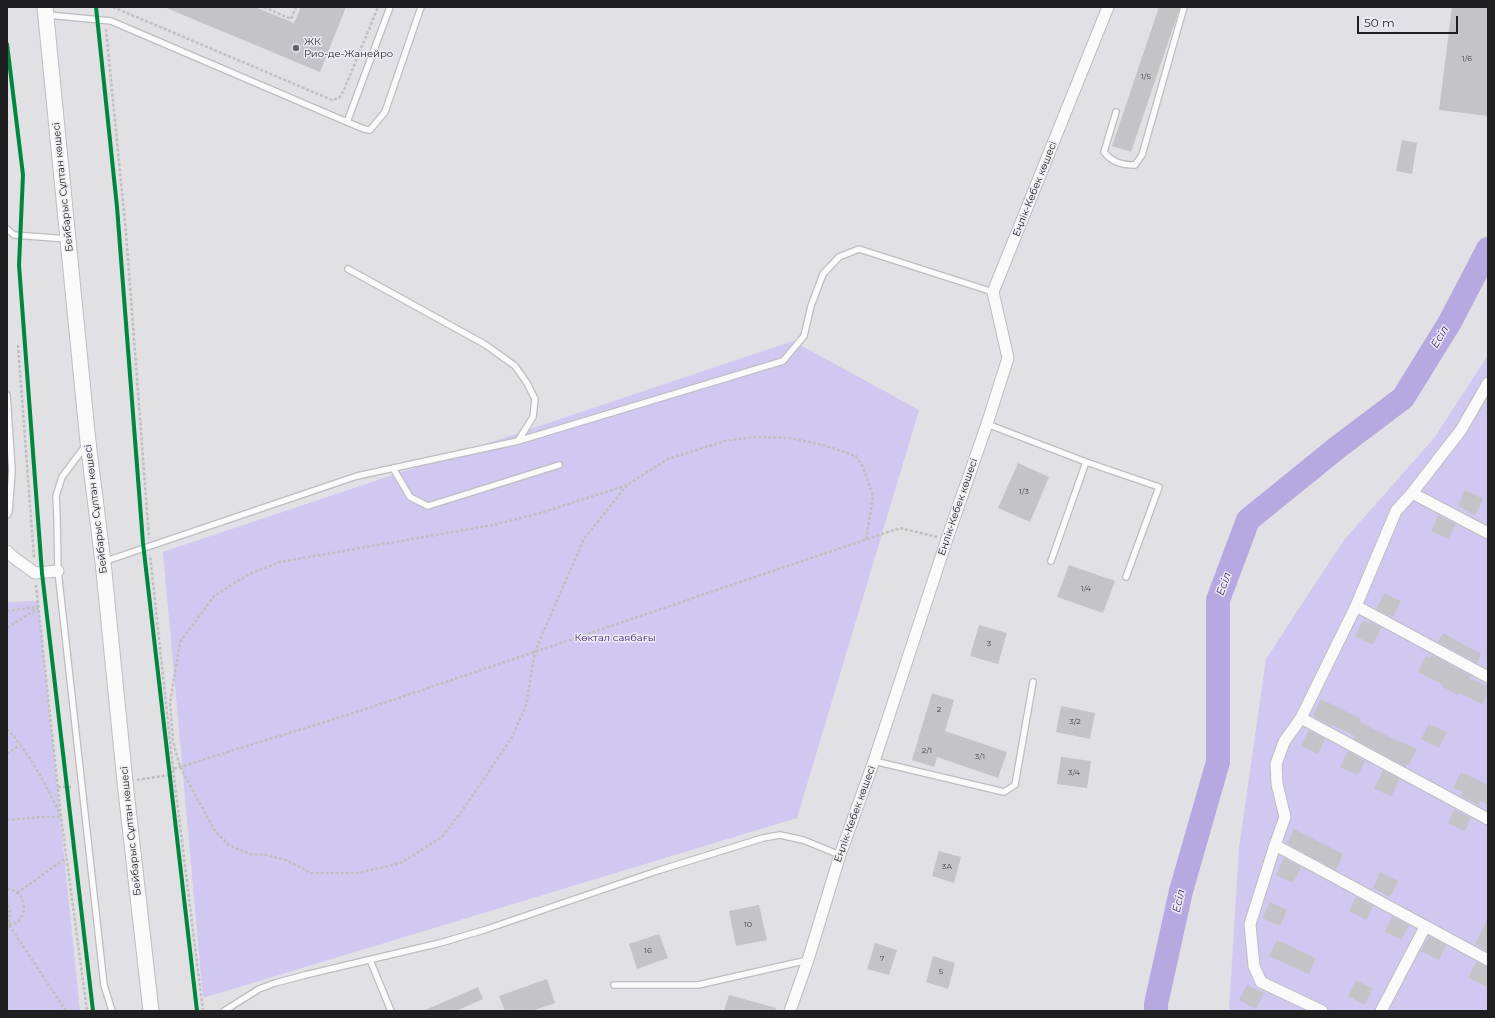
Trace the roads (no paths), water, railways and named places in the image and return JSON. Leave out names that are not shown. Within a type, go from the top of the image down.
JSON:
[{"type":"street","name":"Еңлік-Кебек көшесі","points":[[790,1011],[808,960],[840,855],[874,760],[1008,358],[993,292],[1108,7]]},
{"type":"street","name":"Бейбарыс Сұлтан көшесі","points":[[45,11],[88,442],[103,562],[125,782],[151,1011]]},
{"type":"street","points":[[1322,1011],[1261,982],[1254,966],[1250,924],[1285,817],[1277,784],[1276,764],[1284,742],[1301,718],[1356,606],[1396,511],[1412,493],[1461,430],[1487,388]]},
{"type":"street","points":[[1412,493],[1488,533]]},
{"type":"street","points":[[9,557],[35,574],[58,570]]},
{"type":"street","points":[[1356,606],[1488,677]]},
{"type":"street","points":[[1301,718],[1488,819]]},
{"type":"street","points":[[1275,845],[1488,960]]},
{"type":"street","points":[[1381,1011],[1425,927]]},
{"type":"lane","points":[[347,122],[390,7]]},
{"type":"lane","points":[[45,11],[111,21],[347,122],[370,130],[385,112],[421,7]]},
{"type":"lane","points":[[1116,112],[1104,152],[1110,159],[1119,163],[1135,165],[1142,155],[1184,7]]},
{"type":"lane","points":[[7,229],[14,235],[68,239]]},
{"type":"lane","points":[[103,562],[357,476],[518,441],[783,361],[804,336],[811,306],[823,274],[839,257],[859,249],[993,292]]},
{"type":"lane","points":[[348,269],[486,345],[516,366],[535,399],[533,417],[518,441]]},
{"type":"lane","points":[[7,395],[12,470],[9,512],[7,516]]},
{"type":"lane","points":[[987,424],[1086,462],[1159,487],[1126,577]]},
{"type":"lane","points":[[88,442],[62,477],[56,496],[58,570],[104,986],[112,1011]]},
{"type":"lane","points":[[1051,561],[1086,462]]},
{"type":"lane","points":[[393,468],[410,497],[428,506],[559,465]]},
{"type":"lane","points":[[874,760],[1004,792],[1015,785],[1033,682]]},
{"type":"lane","points":[[224,1011],[259,989],[275,983],[440,943],[484,930],[660,870],[763,838],[780,835],[803,840],[840,855]]},
{"type":"lane","points":[[370,960],[391,1011]]},
{"type":"lane","points":[[614,986],[698,985],[808,960]]},
{"type":"waterway","name":"Есіл","points":[[1156,1011],[1156,1004],[1181,891],[1218,762],[1218,600],[1248,520],[1338,447],[1403,398],[1450,322],[1488,249]]},
{"type":"place","name":"ЖК Рио-де-Жанейро","points":[[296,48]]},
{"type":"park label","name":"Көктал саябағы","points":[[615,638]]}]
